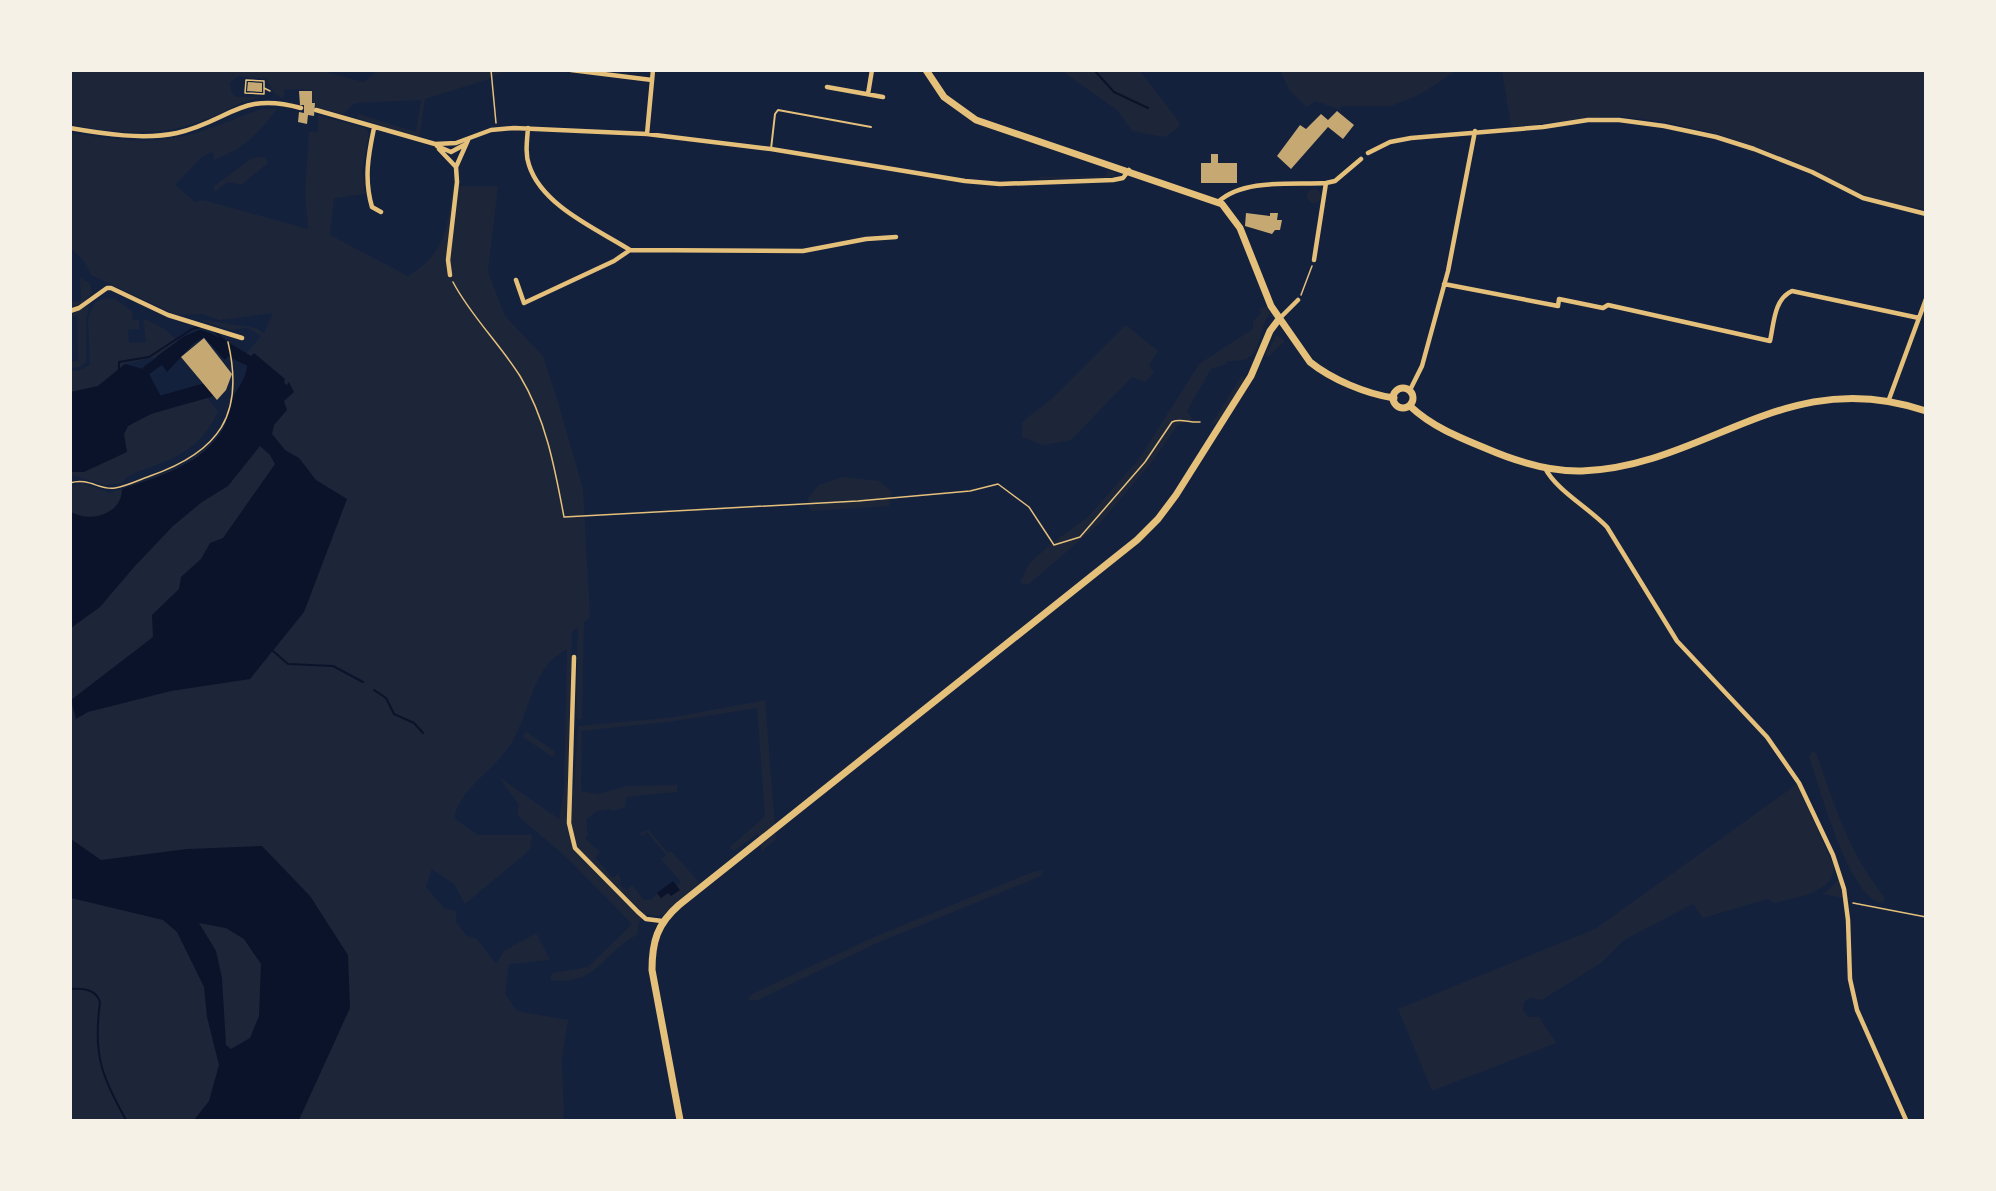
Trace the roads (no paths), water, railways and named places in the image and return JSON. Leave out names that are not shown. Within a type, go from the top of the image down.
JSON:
[{"type":"main road","points":[[926,70],[944,97],[976,120],[1050,147],[1129,170],[1218,202],[1240,228],[1279,319],[1318,369],[1371,393],[1394,398],[1401,407],[1410,406],[1431,423],[1467,441],[1510,458],[1545,468],[1580,471],[1612,467],[1689,444],[1755,418],[1809,402],[1834,399],[1888,402],[1926,411]]},
{"type":"main road","points":[[680,1120],[652,970],[652,949],[662,921],[1137,540],[1158,519],[1176,495],[1251,376],[1270,331],[1279,319]]},
{"type":"main road","points":[[1394,398],[1398,390],[1410,390],[1413,398],[1410,406]]},
{"type":"street","points":[[571,70],[652,80]]},
{"type":"street","points":[[647,134],[653,70]]},
{"type":"street","points":[[868,94],[872,70]]},
{"type":"street","points":[[826,87],[883,97]]},
{"type":"street","points":[[70,128],[149,136],[177,133],[204,125],[241,107],[262,101],[279,102],[301,108]]},
{"type":"street","points":[[316,110],[435,144],[468,140],[496,130],[528,129],[647,134],[771,149],[930,177],[1000,184],[1113,180],[1123,178],[1129,170]]},
{"type":"street","points":[[1368,153],[1400,140],[1475,130],[1543,127],[1588,120],[1619,120],[1664,126],[1716,137],[1812,172],[1863,198],[1926,214]]},
{"type":"street","points":[[374,128],[366,171],[367,189],[372,207],[381,212]]},
{"type":"street","points":[[528,129],[529,165],[541,186],[562,206],[630,250],[803,251],[866,239],[896,237]]},
{"type":"street","points":[[1410,390],[1422,366],[1444,284],[1475,130]]},
{"type":"street","points":[[450,275],[448,260],[457,182],[456,167],[468,140]]},
{"type":"street","points":[[435,144],[456,167]]},
{"type":"street","points":[[1218,202],[1226,194],[1255,187],[1335,181],[1361,159]]},
{"type":"street","points":[[1314,260],[1326,183]]},
{"type":"street","points":[[516,280],[524,303],[614,261],[630,250]]},
{"type":"street","points":[[1444,284],[1558,306],[1559,299],[1603,308],[1608,305],[1770,340],[1778,305],[1783,295],[1792,291],[1919,318]]},
{"type":"street","points":[[70,311],[79,308],[107,288],[111,288],[168,315],[242,338]]},
{"type":"street","points":[[1888,402],[1926,299]]},
{"type":"street","points":[[1279,319],[1298,300]]},
{"type":"street","points":[[1545,468],[1555,483],[1594,513],[1607,527],[1661,619],[1708,677],[1767,737],[1786,761],[1833,855],[1846,902],[1852,995],[1866,1035],[1906,1120]]},
{"type":"street","points":[[574,657],[571,839],[580,853],[638,912],[646,919],[662,921]]},
{"type":"lane","points":[[771,149],[778,110],[872,127]]},
{"type":"waterway","points":[[1094,70],[1114,92],[1148,108]]},
{"type":"waterway","points":[[119,369],[119,362],[149,357],[192,329],[200,327]]},
{"type":"waterway","points":[[214,331],[225,341]]},
{"type":"waterway","points":[[147,370],[168,355]]},
{"type":"waterway","points":[[144,408],[208,390]]},
{"type":"waterway","points":[[273,651],[288,664],[333,666],[363,682]]},
{"type":"waterway","points":[[374,690],[386,698],[394,714],[414,723],[423,733]]},
{"type":"waterway","points":[[70,989],[88,990],[95,994],[100,1002],[98,1036],[101,1064],[110,1090],[126,1120]]}]
